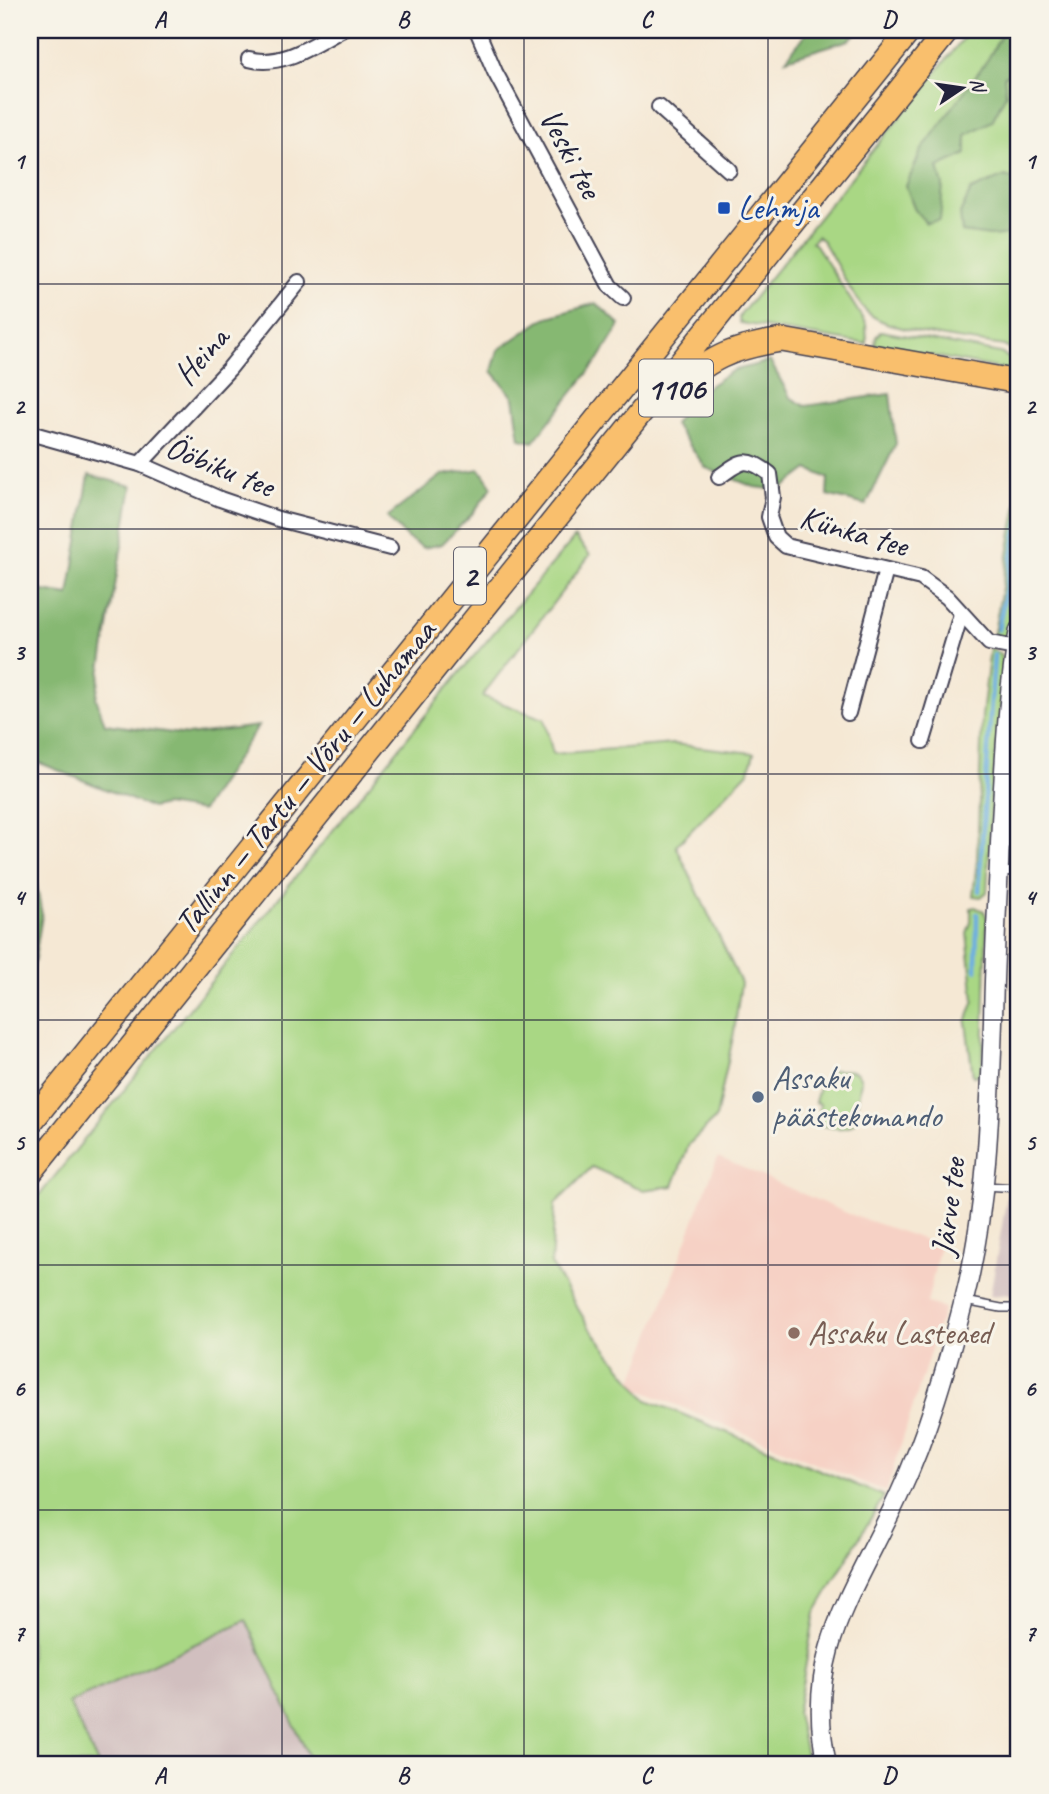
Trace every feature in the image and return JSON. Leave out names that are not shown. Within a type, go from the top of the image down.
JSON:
[{"type":"highway","name":"Tallinn — Tartu — Võru — Luhamaa","points":[[30,1123],[910,30]]},
{"type":"highway","name":"Tallinn — Tartu — Võru — Luhamaa","points":[[30,1173],[948,30]]},
{"type":"highway","name":"1106","points":[[613,447],[693,372],[721,354],[749,345],[782,340],[1019,382]]},
{"type":"street","points":[[249,59],[263,63],[290,57],[341,30]]},
{"type":"street","name":"Veski tee","points":[[477,30],[495,72],[610,286],[623,298]]},
{"type":"street","points":[[660,107],[729,170]]},
{"type":"street","name":"Heina","points":[[140,464],[229,369],[299,282]]},
{"type":"street","name":"Ööbiku tee","points":[[30,433],[140,464],[220,499],[266,515],[390,548]]},
{"type":"street","name":"Künka tee","points":[[719,477],[738,463],[755,463],[770,474],[773,497],[769,517],[776,537],[786,546],[921,578],[947,597],[989,643],[1018,639]]},
{"type":"street","points":[[848,713],[886,570]]},
{"type":"street","points":[[923,741],[961,614]]},
{"type":"street","name":"Järve tee","points":[[827,1764],[820,1721],[821,1684],[829,1645],[842,1609],[899,1495],[927,1430],[964,1301],[978,1233],[991,1084],[1005,747],[1018,639]]},
{"type":"lane","points":[[999,872],[1019,871]]},
{"type":"lane","points":[[983,1186],[1019,1188]]},
{"type":"lane","points":[[964,1301],[1001,1308],[1019,1308]]},
{"type":"shaded area","points":[[1019,1025],[1019,1293],[990,1296],[1012,1167]]},
{"type":"shaded area","name":"Assaku Lasteaed","points":[[718,1157],[849,1214],[940,1245],[927,1303],[944,1308],[886,1492],[631,1386]]},
{"type":"shaded area","points":[[246,1620],[312,1764],[98,1764],[69,1703]]},
{"type":"green space","points":[[809,30],[859,30],[849,40],[786,59]]},
{"type":"green space","points":[[970,30],[1019,30],[1019,354],[1004,346],[909,330],[875,318],[859,303],[823,241],[817,236],[812,242],[866,324],[867,344],[740,323],[741,314]]},
{"type":"green space","points":[[1004,30],[1019,30],[1019,70],[1004,76],[1006,94],[992,121],[966,135],[966,154],[938,167],[943,185],[940,220],[926,223],[915,210],[906,186],[921,151],[988,59]]},
{"type":"green space","points":[[1005,176],[1019,181],[1019,225],[1014,234],[990,236],[962,232],[960,214],[971,190]]},
{"type":"green space","points":[[596,303],[620,325],[599,359],[533,442],[520,439],[514,398],[492,371],[498,350],[545,318]]},
{"type":"green space","points":[[881,331],[1000,353],[1017,362],[1018,372],[875,345],[876,337]]},
{"type":"green space","points":[[770,361],[790,397],[805,406],[890,394],[896,444],[866,505],[827,495],[828,478],[808,469],[780,490],[754,487],[706,468],[674,424],[698,393],[732,371]]},
{"type":"green space","points":[[480,469],[492,487],[473,513],[442,544],[424,548],[407,538],[387,517],[442,475]]},
{"type":"green space","points":[[89,475],[132,486],[96,698],[105,724],[188,735],[258,726],[202,811],[165,805],[152,808],[30,759],[30,589],[69,595]]},
{"type":"green space","points":[[1019,493],[1019,575],[1009,632],[1005,639],[993,638]]},
{"type":"green space","points":[[575,537],[590,555],[482,696],[544,719],[553,754],[673,744],[754,753],[749,771],[676,846],[741,983],[716,1118],[689,1144],[673,1186],[643,1190],[592,1167],[555,1204],[551,1264],[589,1327],[647,1400],[884,1496],[815,1613],[797,1713],[808,1764],[312,1764],[246,1620],[69,1703],[98,1764],[30,1764],[30,1207],[457,676]]},
{"type":"green space","points":[[990,648],[1000,654],[1004,668],[992,792],[987,892],[981,897],[973,896],[977,860],[982,716]]},
{"type":"green space","points":[[30,850],[42,915],[30,988]]},
{"type":"green space","points":[[971,908],[984,911],[987,918],[983,1062],[978,1075],[973,1076],[966,1022],[974,1000],[967,933],[971,922]]},
{"type":"green space","points":[[830,1071],[852,1071],[860,1077],[854,1123],[841,1128],[818,1125],[820,1104],[815,1102],[819,1088]]},
{"type":"waterway","points":[[998,630],[1019,521]]},
{"type":"waterway","points":[[979,891],[994,655]]},
{"type":"waterway","points":[[976,970],[977,914]]},
{"type":"place","name":"Lehmja","points":[[724,208]]},
{"type":"place","name":"Assaku päästekomando","points":[[758,1097]]},
{"type":"place","name":"Assaku Lasteaed","points":[[794,1333]]}]
